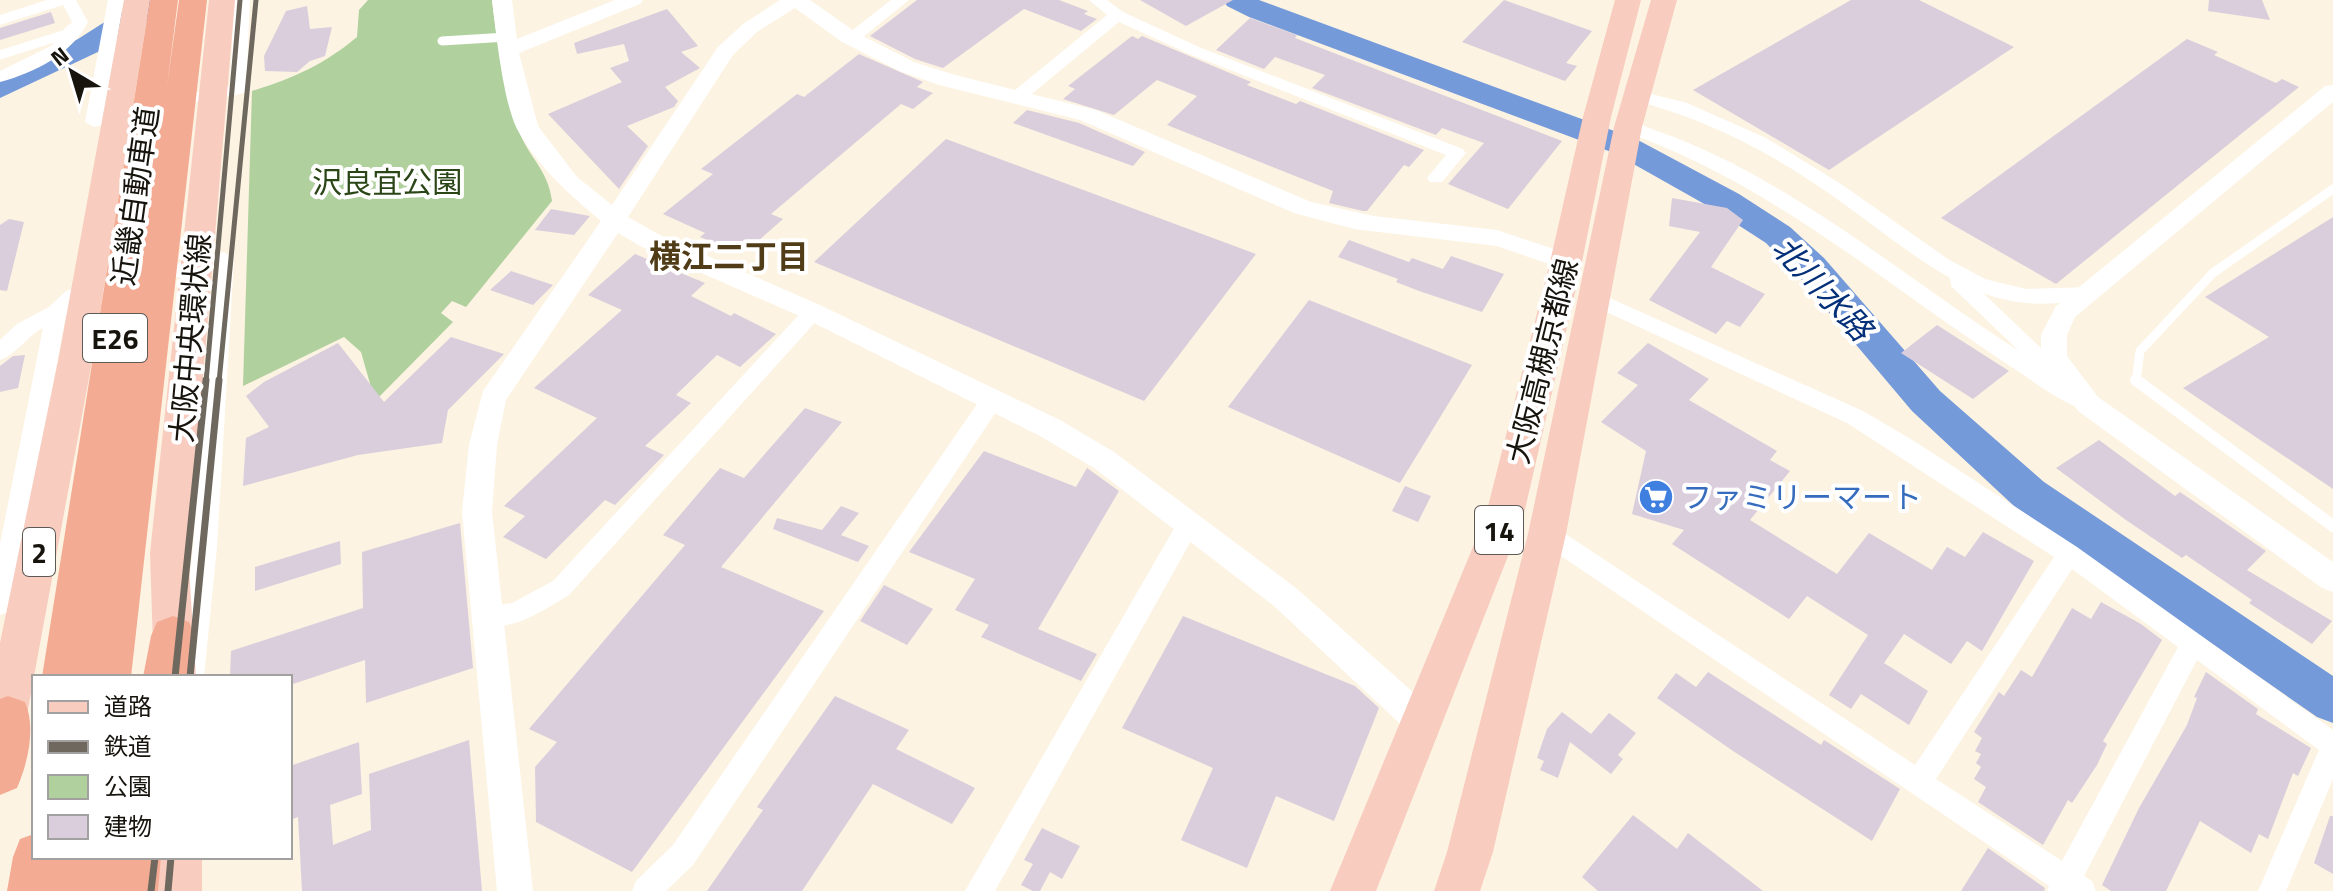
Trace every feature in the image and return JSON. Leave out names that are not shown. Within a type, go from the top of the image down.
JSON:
[{"type":"highway","name":"近畿自動車道","points":[[65,675],[164,0]]},
{"type":"highway","name":"近畿自動車道","points":[[108,675],[193,0]]},
{"type":"highway","points":[[0,772],[4,732]]},
{"type":"highway","points":[[33,891],[38,859]]},
{"type":"highway","points":[[82,891],[86,859]]},
{"type":"highway","points":[[132,891],[136,859]]},
{"type":"main road","name":"2","points":[[4,732],[76,356],[137,0]]},
{"type":"main road","name":"大阪高槻京都線","points":[[1457,891],[1474,837],[1547,534],[1596,299],[1628,0]]},
{"type":"main road","name":"大阪高槻京都線","points":[[1353,891],[1504,518],[1566,262],[1613,138],[1639,96],[1664,0]]},
{"type":"main road","name":"大阪中央環状線","points":[[172,663],[169,553],[221,14]]},
{"type":"main road","points":[[179,859],[179,891]]},
{"type":"street","points":[[0,20],[65,0],[80,22],[75,35],[56,50],[0,77]]},
{"type":"street","points":[[116,0],[94,122],[238,89],[242,0]]},
{"type":"street","points":[[502,0],[508,44],[527,127],[569,182],[615,220],[649,240],[813,312],[1050,428],[1104,460],[1285,597],[1421,721]]},
{"type":"street","points":[[508,44],[633,0]]},
{"type":"street","points":[[515,891],[485,616],[477,512],[483,445],[493,398],[615,220],[725,51],[750,28],[796,0],[851,39],[943,79],[1021,94],[1088,115],[1179,152],[1284,203],[1337,217],[1500,239],[1566,262]]},
{"type":"street","points":[[851,39],[901,0]]},
{"type":"street","points":[[1097,0],[1117,15],[1195,51],[1457,153],[1436,178]]},
{"type":"street","points":[[1021,94],[1117,15]]},
{"type":"street","points":[[2088,404],[2054,358],[2054,335],[2065,312],[2085,292],[2333,91]]},
{"type":"street","points":[[1639,96],[1701,113],[1751,135],[1941,264],[2003,295],[2030,300],[2085,292]]},
{"type":"street","points":[[1613,138],[1674,141],[1729,167],[1786,202],[2009,357],[2088,404],[2333,579]]},
{"type":"street","points":[[0,352],[24,329],[56,312],[73,296],[224,259],[205,547],[191,675]]},
{"type":"street","points":[[1941,264],[2088,404]]},
{"type":"street","points":[[1596,299],[1855,417],[2069,554],[2333,746],[2272,891]]},
{"type":"street","points":[[0,605],[56,312]]},
{"type":"street","points":[[485,616],[516,613],[561,588],[813,312]]},
{"type":"street","points":[[646,891],[683,855],[992,400]]},
{"type":"street","points":[[979,891],[1188,525]]},
{"type":"street","points":[[1547,534],[1919,782],[2070,887],[2193,643]]},
{"type":"street","points":[[1919,782],[2069,554]]},
{"type":"lane","points":[[0,55],[66,34],[78,18]]},
{"type":"lane","points":[[443,39],[479,38],[508,44]]},
{"type":"lane","points":[[2333,189],[2213,273],[2140,351],[2136,382],[2333,526]]},
{"type":"green space","name":"沢良宜公園","points":[[368,0],[492,0],[513,113],[522,139],[546,180],[552,201],[466,307],[452,301],[441,313],[453,322],[375,401],[361,352],[344,337],[243,386],[252,91],[308,70],[345,47],[357,37],[359,10]]},
{"type":"building","points":[[917,0],[1059,0],[1088,11],[1084,14],[1097,19],[1081,31],[1024,9],[943,68],[915,59],[870,36]]},
{"type":"building","points":[[1140,0],[1233,0],[1186,26]]},
{"type":"building","points":[[1504,0],[1592,31],[1566,63],[1577,66],[1565,81],[1462,42]]},
{"type":"building","points":[[1851,0],[1919,0],[2014,47],[1829,170],[1693,90]]},
{"type":"building","points":[[2209,0],[2262,0],[2270,20],[2208,11]]},
{"type":"building","points":[[307,6],[310,29],[332,27],[325,56],[310,61],[297,72],[265,71],[264,56],[286,11]]},
{"type":"building","points":[[667,9],[698,46],[681,52],[700,68],[665,87],[678,101],[674,107],[627,126],[648,146],[619,189],[548,114],[622,82],[610,68],[629,61],[624,44],[577,54],[574,43]]},
{"type":"building","points":[[51,12],[55,23],[0,40],[0,28]]},
{"type":"building","points":[[1250,18],[1562,141],[1508,209],[1448,184],[1484,143],[1442,128],[1436,135],[1312,88],[1325,75],[1275,57],[1264,69],[1216,50]]},
{"type":"building","points":[[1132,36],[1138,39],[1142,36],[1251,82],[1247,85],[1296,104],[1300,101],[1424,150],[1409,167],[1404,165],[1367,211],[1363,211],[1329,203],[1333,191],[1167,125],[1197,96],[1157,80],[1114,115],[1063,99],[1075,89],[1068,86]]},
{"type":"building","points":[[2187,39],[2276,83],[2282,79],[2299,87],[2056,284],[1941,218]]},
{"type":"building","points":[[859,54],[923,82],[917,87],[933,93],[913,109],[901,104],[771,214],[783,219],[748,250],[732,242],[725,248],[700,237],[705,233],[663,214],[713,174],[701,169],[797,94],[804,97]]},
{"type":"building","points":[[1027,110],[1079,123],[1145,152],[1133,166],[1013,123]]},
{"type":"building","points":[[946,139],[1256,254],[1144,401],[814,262]]},
{"type":"building","points":[[1672,198],[1727,208],[1743,220],[1711,267],[1765,294],[1740,327],[1727,321],[1716,334],[1649,300],[1700,232],[1669,226]]},
{"type":"building","points":[[551,209],[590,216],[574,235],[535,230]]},
{"type":"building","points":[[2333,217],[2333,489],[2183,388],[2269,337],[2205,297]]},
{"type":"building","points":[[9,219],[24,222],[7,291],[0,290],[0,225]]},
{"type":"building","points":[[1349,240],[1409,262],[1412,258],[1443,269],[1451,256],[1504,274],[1482,312],[1419,291],[1396,282],[1398,279],[1338,257]]},
{"type":"building","points":[[635,254],[705,283],[691,296],[776,334],[740,367],[717,355],[676,395],[691,403],[645,446],[664,455],[615,505],[605,500],[546,559],[503,537],[525,516],[504,506],[597,418],[534,388],[622,310],[588,295]]},
{"type":"building","points":[[511,271],[553,285],[533,305],[490,290]]},
{"type":"building","points":[[1309,300],[1472,365],[1400,483],[1228,407]]},
{"type":"building","points":[[1937,325],[2009,371],[1973,399],[1901,353]]},
{"type":"building","points":[[451,337],[504,354],[448,410],[442,443],[358,455],[243,486],[246,438],[269,427],[246,396],[264,382],[338,343],[384,402]]},
{"type":"building","points":[[1648,343],[1709,379],[1689,400],[1777,451],[1770,460],[1790,471],[1750,520],[1837,574],[1869,533],[1932,570],[1947,547],[1965,557],[1983,532],[2034,561],[1982,651],[1967,641],[1951,664],[1904,634],[1884,663],[1928,691],[1909,725],[1861,694],[1851,709],[1829,695],[1868,635],[1807,596],[1789,619],[1672,544],[1684,530],[1632,514],[1646,451],[1601,422],[1638,385],[1617,373]]},
{"type":"building","points":[[25,355],[18,388],[0,392],[0,366],[13,356]]},
{"type":"building","points":[[805,408],[842,422],[721,567],[824,611],[632,872],[536,822],[535,767],[557,742],[529,729],[685,545],[663,535],[720,468],[744,478]]},
{"type":"building","points":[[2099,440],[2175,496],[2180,492],[2266,551],[2247,570],[2332,621],[2312,644],[2249,603],[2252,600],[2186,555],[2182,558],[2126,520],[2056,468]]},
{"type":"building","points":[[984,451],[1076,487],[1087,468],[1119,491],[1038,629],[1097,654],[1081,681],[981,637],[989,625],[955,610],[975,579],[909,552]]},
{"type":"building","points":[[1405,486],[1431,496],[1418,522],[1392,511]]},
{"type":"building","points":[[841,506],[859,513],[841,535],[869,546],[858,562],[773,529],[777,518],[822,530]]},
{"type":"building","points":[[460,523],[473,668],[366,703],[365,660],[292,684],[292,675],[230,675],[231,651],[363,608],[362,552]]},
{"type":"building","points":[[340,541],[341,564],[255,591],[255,567]]},
{"type":"building","points":[[884,585],[933,609],[907,645],[860,621]]},
{"type":"building","points":[[2101,602],[2141,624],[2162,640],[2103,741],[2107,744],[2097,765],[2072,803],[2068,800],[2043,845],[1978,802],[1986,787],[1974,779],[1981,767],[1976,763],[1981,754],[1975,751],[1982,738],[1974,732],[1999,692],[2004,696],[2021,670],[2032,677],[2072,608],[2091,619]]},
{"type":"building","points":[[1183,616],[1355,686],[1379,708],[1334,821],[1276,796],[1247,868],[1181,840],[1213,768],[1122,728]]},
{"type":"building","points":[[1708,672],[1821,745],[1824,740],[1900,789],[1872,841],[1657,698],[1676,673],[1696,687]]},
{"type":"building","points":[[2206,672],[2258,709],[2256,714],[2311,748],[2298,776],[2293,773],[2268,839],[2259,834],[2251,853],[2200,821],[2166,891],[2111,891],[2102,885],[2139,808],[2187,725],[2197,698],[2194,697]]},
{"type":"building","points":[[835,696],[909,730],[896,749],[975,788],[952,824],[873,784],[802,891],[707,891],[763,810],[757,807]]},
{"type":"building","points":[[1562,712],[1591,734],[1609,713],[1636,733],[1618,755],[1623,759],[1611,774],[1570,742],[1558,778],[1540,770],[1544,761],[1537,758],[1547,729]]},
{"type":"building","points":[[469,740],[482,891],[302,891],[298,817],[292,819],[292,765],[359,742],[362,794],[330,805],[333,845],[371,830],[369,774]]},
{"type":"building","points":[[1633,815],[1677,849],[1688,833],[1763,891],[1598,891],[1582,877]]},
{"type":"building","points":[[2330,816],[2333,816],[2333,874],[2314,863]]},
{"type":"building","points":[[1042,828],[1080,846],[1062,879],[1050,872],[1040,891],[1033,891],[1021,885],[1033,864],[1024,860]]},
{"type":"building","points":[[1988,848],[2045,888],[2044,891],[1961,891]]},
{"type":"waterway","points":[[0,89],[89,45],[159,0]]},
{"type":"waterway","name":"北川水路","points":[[1237,0],[1259,11],[1625,146],[1727,202],[1778,235],[1811,267],[1926,401],[2029,494],[2333,702]]},
{"type":"railway","points":[[206,382],[240,0]]},
{"type":"railway","points":[[219,382],[256,0]]},
{"type":"railway","points":[[175,675],[206,380]]},
{"type":"railway","points":[[190,675],[219,380]]},
{"type":"railway","points":[[151,891],[155,859]]},
{"type":"railway","points":[[168,891],[171,859]]},
{"type":"place","name":"ファミリーマート","points":[[1656,497]]},
{"type":"district","name":"横江二丁目","points":[[729,256]]}]
